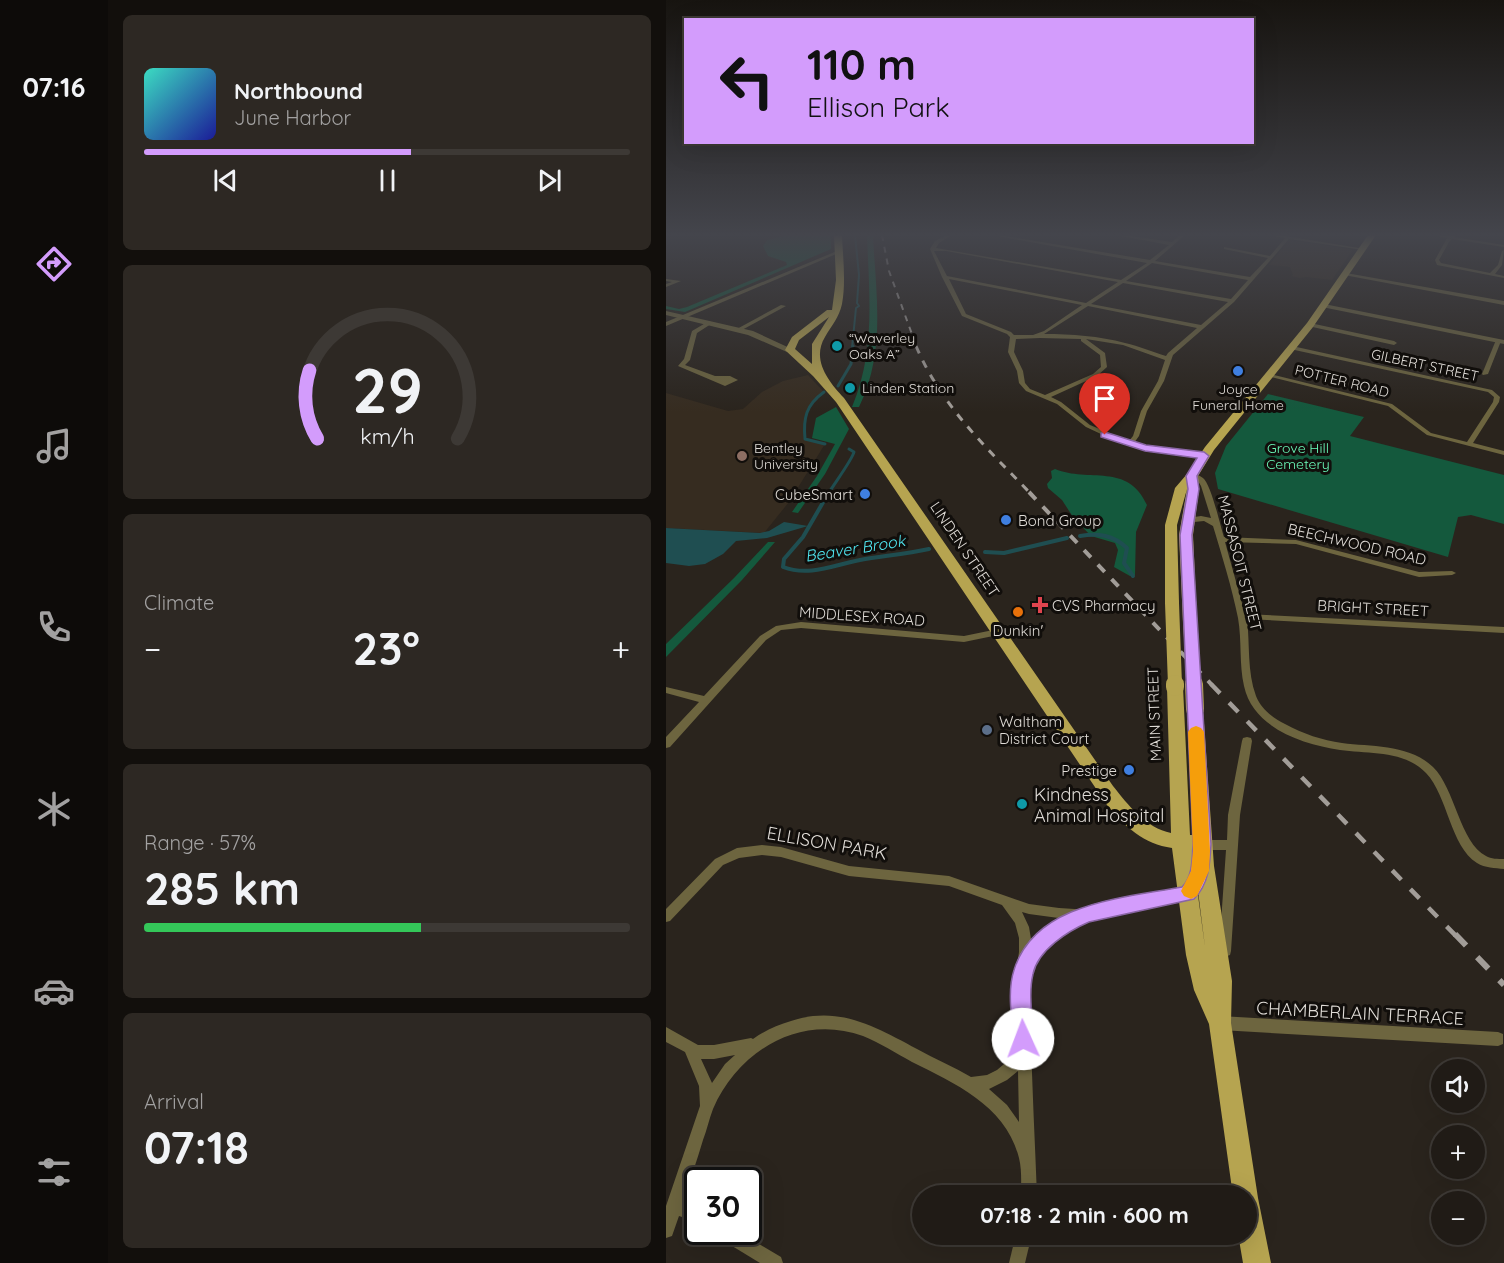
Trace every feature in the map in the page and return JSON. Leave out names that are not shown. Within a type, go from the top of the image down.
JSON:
[{"type":"main road","points":[[822,379],[817,364],[817,344],[834,314],[838,294]]},
{"type":"main road","name":"MAIN STREET","points":[[1220,1023],[1203,981],[1186,894],[1180,842],[1170,546],[1173,515],[1181,488],[1192,476],[1204,456],[1270,376],[1332,294]]},
{"type":"main road","points":[[790,350],[797,337],[825,316],[838,302]]},
{"type":"main road","points":[[790,350],[806,349],[817,344]]},
{"type":"main road","name":"LINDEN STREET","points":[[790,350],[822,379],[840,400],[1115,801],[1149,832],[1160,838],[1202,844]]},
{"type":"main road","name":"MAIN STREET","points":[[1192,476],[1193,489],[1186,526],[1202,844],[1221,996],[1220,1023],[1244,1185]]},
{"type":"main road","points":[[1254,1245],[1257,1263]]},
{"type":"street","points":[[666,324],[738,294]]},
{"type":"street","points":[[953,294],[964,315],[1009,333],[1013,337],[1070,336],[1096,347],[1105,359],[1101,371],[1046,397]]},
{"type":"street","points":[[1033,294],[1202,327]]},
{"type":"street","points":[[1034,336],[1053,327],[1102,294]]},
{"type":"street","points":[[1193,294],[1232,301]]},
{"type":"street","points":[[1130,444],[1136,438],[1144,411],[1175,349],[1238,294]]},
{"type":"street","points":[[1455,294],[1504,303]]},
{"type":"street","points":[[738,330],[783,306]]},
{"type":"street","points":[[1324,306],[1501,342],[1485,374]]},
{"type":"street","name":"LINDEN STREET","points":[[666,313],[738,330],[772,341],[790,350]]},
{"type":"street","points":[[709,323],[694,332],[687,359],[681,366],[714,378]]},
{"type":"street","points":[[1310,325],[1394,343]]},
{"type":"street","points":[[1053,327],[1054,332],[1113,342],[1168,359]]},
{"type":"street","points":[[772,341],[788,341],[797,337]]},
{"type":"street","points":[[1013,337],[1011,352],[1020,371],[1022,383],[1029,390],[1046,397],[1096,430],[1130,444],[1149,449],[1204,456]]},
{"type":"street","points":[[1096,347],[1113,342]]},
{"type":"street","name":"GILBERT STREET","points":[[1292,348],[1490,392],[1497,397],[1496,402],[1469,444]]},
{"type":"street","name":"POTTER ROAD","points":[[1270,376],[1390,405],[1422,430],[1437,437],[1504,453]]},
{"type":"street","name":"MASSASOIT STREET","points":[[1192,476],[1199,479],[1205,486],[1241,616],[1249,692],[1253,702],[1262,712],[1288,730],[1317,741],[1344,747],[1396,753],[1420,762],[1435,777],[1466,841],[1475,854],[1486,861],[1504,864]]},
{"type":"street","points":[[1186,526],[1189,521],[1196,519],[1206,519],[1216,525]]},
{"type":"street","name":"BEECHWOOD ROAD","points":[[1220,539],[1296,542],[1419,575],[1452,573]]},
{"type":"street","name":"BRIGHT STREET","points":[[1241,616],[1504,630]]},
{"type":"street","name":"MIDDLESEX ROAD","points":[[666,744],[763,638],[784,626],[964,639],[998,632]]},
{"type":"street","points":[[666,690],[706,700]]},
{"type":"street","points":[[1221,996],[1236,803],[1247,741]]},
{"type":"street","points":[[1186,894],[1197,880],[1202,844],[1232,845]]},
{"type":"street","name":"ELLISON PARK","points":[[666,917],[713,867],[736,853],[756,850],[774,851],[849,871],[940,879],[977,889],[1036,910],[1087,914]]},
{"type":"street","name":"ELLISON PARK","points":[[1022,980],[1030,957],[1045,940],[1067,922],[1087,914],[1186,894]]},
{"type":"street","name":"ELLISON PARK","points":[[1004,900],[1016,914],[1025,932],[1022,980],[1029,1185]]},
{"type":"street","name":"ELLISON PARK","points":[[707,1106],[706,1086],[691,1051],[714,1053],[756,1043],[787,1029],[810,1023],[844,1023],[871,1033],[972,1084],[991,1098],[1009,1118],[1022,1139],[1028,1161]]},
{"type":"street","name":"CHAMBERLAIN TERRACE","points":[[1220,1023],[1498,1039]]},
{"type":"street","points":[[666,1034],[691,1051]]},
{"type":"street","name":"ELLISON PARK","points":[[666,1230],[676,1207],[707,1106],[726,1074],[756,1043]]},
{"type":"street","points":[[972,1084],[989,1082],[1002,1075],[1016,1062],[1024,1049]]},
{"type":"street","points":[[676,1207],[684,1210]]},
{"type":"street","points":[[746,1245],[775,1263]]},
{"type":"street","points":[[1017,1263],[1021,1245]]},
{"type":"shaded area","name":"Bentley University","points":[[808,375],[824,392],[814,399],[804,417],[804,438],[825,444],[789,502],[764,533],[666,528],[666,393],[728,411],[743,409],[762,392],[783,381]]},
{"type":"green space","points":[[718,294],[727,294],[685,312],[666,309],[666,306],[679,309]]},
{"type":"green space","points":[[869,294],[877,294],[876,344],[873,365],[859,407],[852,407],[865,365]]},
{"type":"green space","name":"Grove Hill Cemetery","points":[[1268,394],[1364,417],[1350,436],[1504,475],[1504,524],[1471,515],[1458,517],[1448,557],[1218,489],[1215,473],[1226,446]]},
{"type":"green space","points":[[836,407],[849,429],[825,474],[798,513],[792,512],[817,476],[835,444],[812,438],[816,418]]},
{"type":"green space","points":[[1055,469],[1068,473],[1119,478],[1139,492],[1147,505],[1136,532],[1135,575],[1130,576],[1114,567],[1118,550],[1115,543],[1091,536],[1073,517],[1062,500],[1048,488],[1047,484],[1052,478],[1051,471]]},
{"type":"green space","points":[[768,542],[775,542],[742,580],[666,657],[666,644]]},
{"type":"water","points":[[784,522],[808,526],[767,538],[736,541],[723,554],[705,564],[689,566],[666,563],[666,528],[760,533],[769,531]]},
{"type":"waterway","name":"Beaver Brook","points":[[852,348],[856,308],[859,306],[858,294]]},
{"type":"waterway","name":"Beaver Brook","points":[[838,386],[851,364],[853,346]]},
{"type":"waterway","name":"Beaver Brook","points":[[824,392],[813,402],[807,412],[805,439],[825,444]]},
{"type":"waterway","name":"Beaver Brook","points":[[828,494],[853,456],[854,452],[849,449]]},
{"type":"waterway","name":"Beaver Brook","points":[[829,492],[803,537],[784,559],[783,567],[802,571],[812,570],[929,549]]},
{"type":"waterway","name":"Beaver Brook","points":[[1080,536],[1105,536],[1122,544],[1127,548],[1124,563],[1133,576]]},
{"type":"waterway","name":"Beaver Brook","points":[[985,552],[1004,553],[1067,538]]},
{"type":"railway","points":[[897,294],[917,348]]},
{"type":"railway","points":[[917,348],[939,388],[966,425],[1031,494]]},
{"type":"railway","points":[[1029,492],[1212,685]]},
{"type":"railway","points":[[1211,684],[1456,936]]},
{"type":"railway","points":[[1455,934],[1504,985]]},
{"type":"slow traffic","points":[[1191,891],[1200,871],[1202,851],[1196,732]]},
{"type":"place","name":"“Waverley Oaks A”","points":[[837,346]]},
{"type":"place","name":"Joyce Funeral Home","points":[[1238,371]]},
{"type":"place","name":"Linden Station","points":[[850,388]]},
{"type":"place","name":"Bentley University","points":[[742,456]]},
{"type":"place","name":"CubeSmart","points":[[865,494]]},
{"type":"place","name":"Bond Group","points":[[1006,520]]},
{"type":"place","name":"CVS Pharmacy","points":[[1040,605]]},
{"type":"place","name":"Dunkin'","points":[[1018,612]]},
{"type":"place","name":"Waltham District Court","points":[[987,730]]},
{"type":"place","name":"Prestige","points":[[1129,770]]},
{"type":"place","name":"Kindness Animal Hospital","points":[[1022,804]]},
{"type":"route","points":[[1023,1039],[1021,986],[1023,971],[1030,957],[1045,940],[1067,922],[1087,914],[1187,894],[1194,887],[1201,865],[1202,844],[1186,535],[1193,489],[1192,476],[1204,456],[1145,448],[1105,435]]}]
